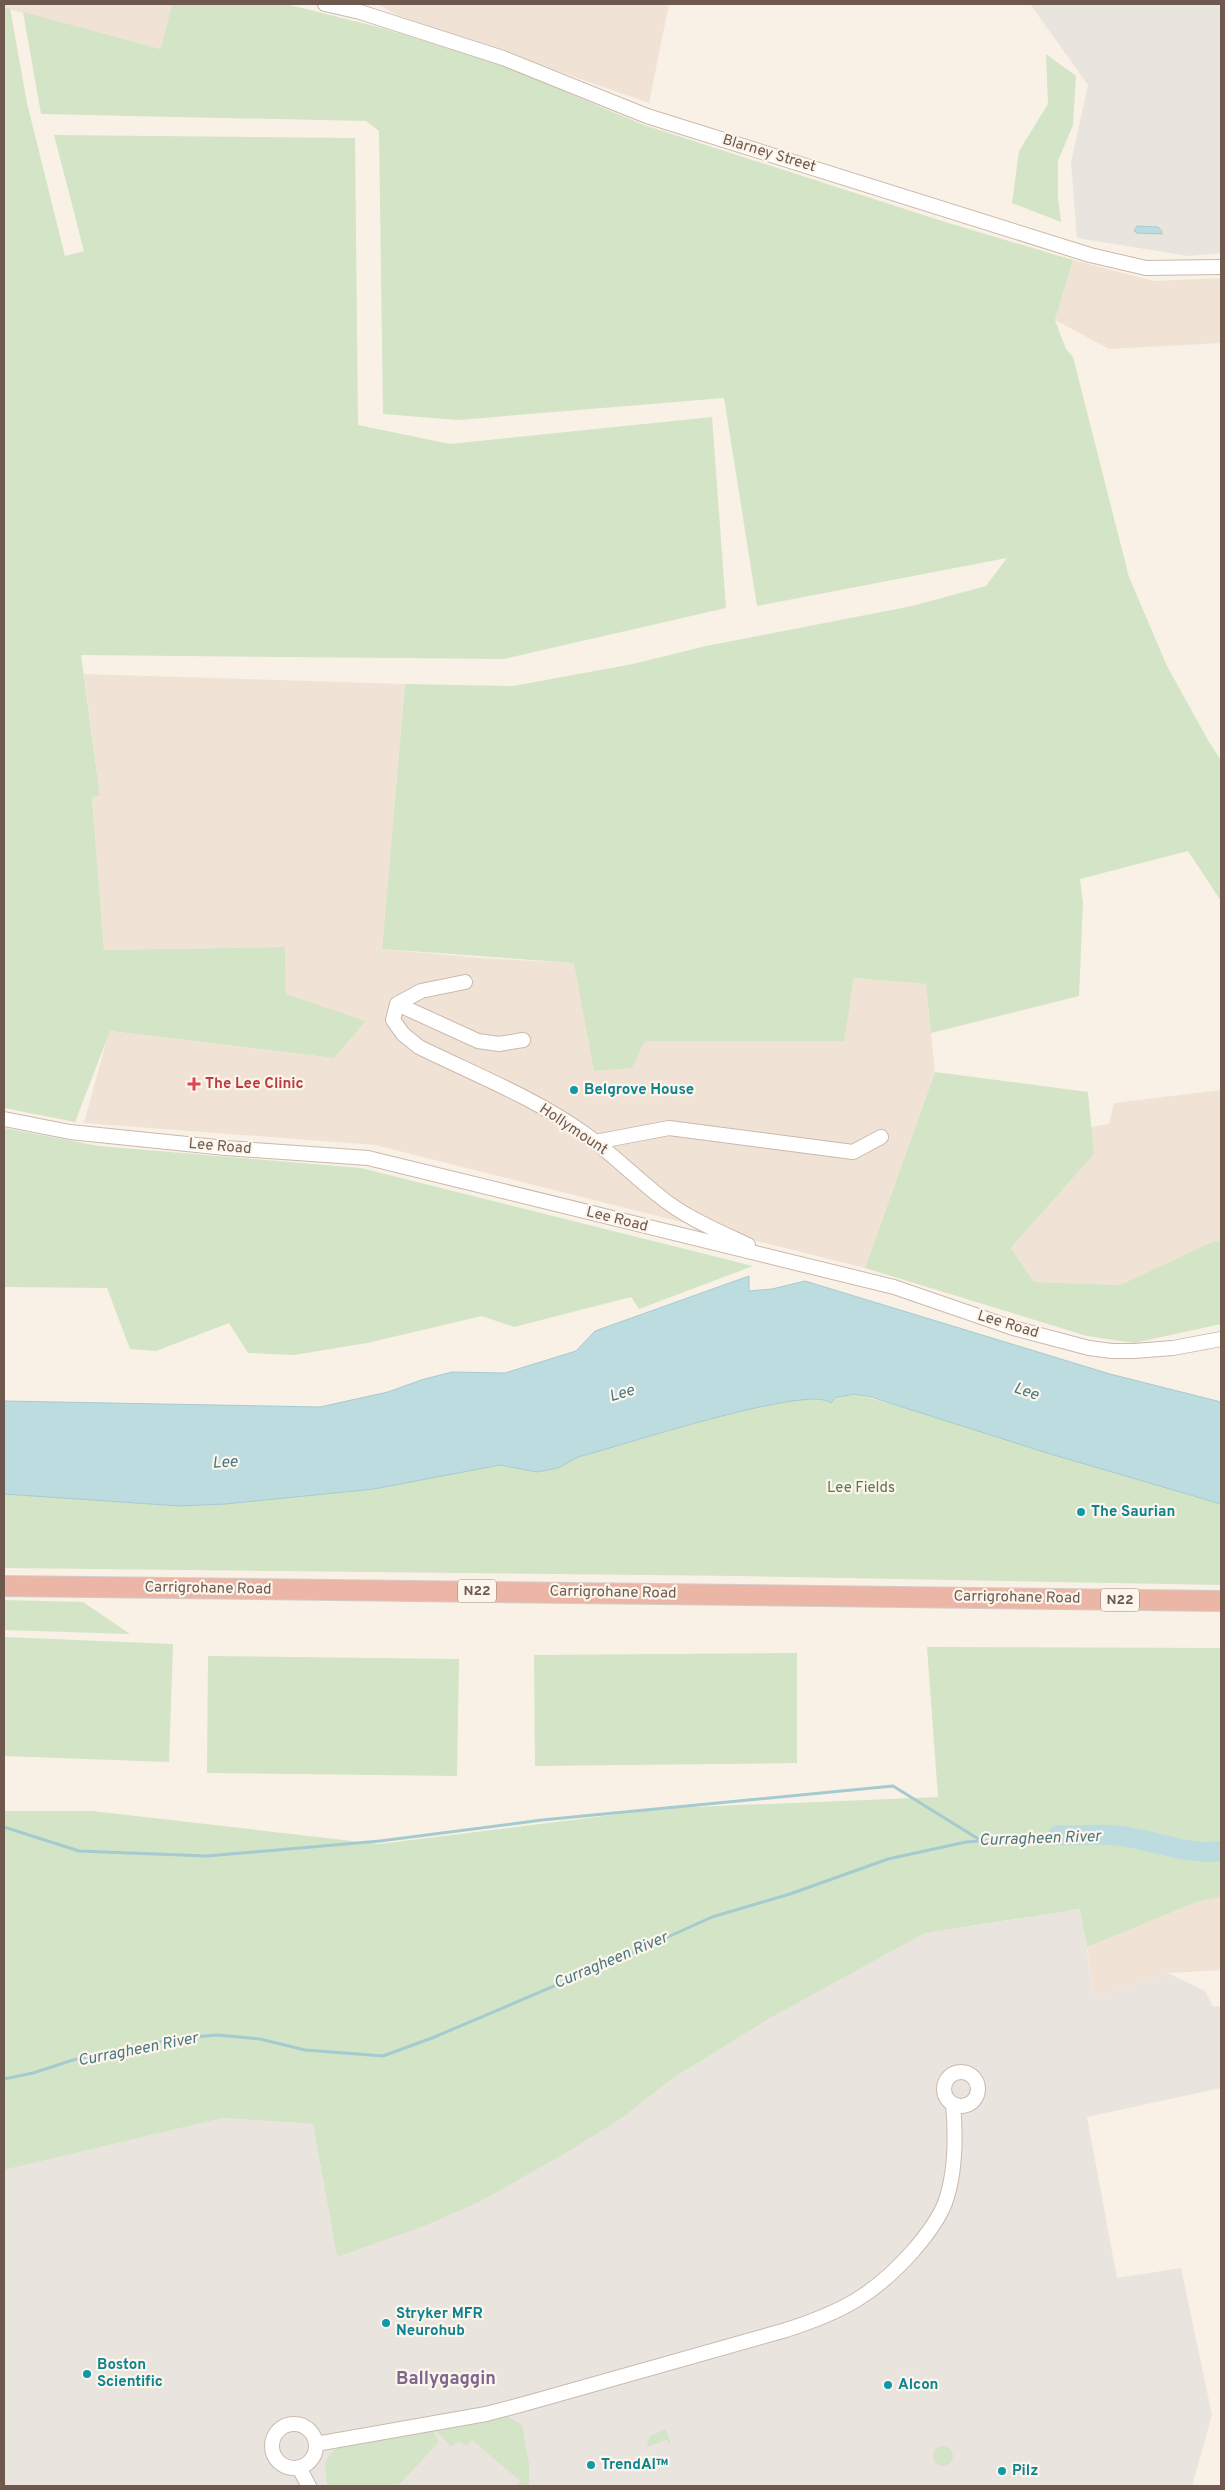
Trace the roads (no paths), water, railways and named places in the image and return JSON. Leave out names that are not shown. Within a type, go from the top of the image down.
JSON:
[{"type":"highway","name":"Carrigrohane Road","points":[[4,1586],[1221,1601]]},
{"type":"street","name":"Blarney Street","points":[[325,4],[360,8],[503,58],[646,116],[1090,255],[1146,268],[1221,267]]},
{"type":"street","points":[[397,1004],[421,991],[465,982]]},
{"type":"street","points":[[397,1004],[478,1041],[499,1044],[523,1040]]},
{"type":"street","name":"Hollymount","points":[[397,1004],[393,1020],[402,1034],[419,1047],[543,1108],[594,1142],[629,1169],[659,1196],[710,1227],[759,1250],[763,1255]]},
{"type":"street","name":"Lee Road","points":[[4,1119],[89,1134],[226,1148],[368,1158],[894,1287],[1013,1328],[1089,1348],[1134,1351],[1173,1348],[1221,1339]]},
{"type":"street","points":[[594,1142],[668,1128],[853,1152],[881,1137]]},
{"type":"street","points":[[316,2444],[486,2414],[524,2404],[786,2330],[820,2319],[857,2301],[886,2280],[936,2222],[945,2202],[953,2165],[955,2126],[953,2104]]},
{"type":"street","points":[[299,2425],[311,2432],[316,2444],[316,2451],[310,2462],[299,2468],[284,2466],[278,2462],[272,2448],[275,2435],[285,2426],[299,2425]]},
{"type":"street","points":[[299,2468],[309,2486]]},
{"type":"water","points":[[1137,226],[1158,227],[1162,234],[1137,233],[1134,231]]},
{"type":"water","name":"Lee","points":[[749,1276],[749,1291],[772,1289],[805,1281],[1110,1374],[1221,1402],[1221,1504],[1044,1452],[871,1397],[854,1394],[835,1398],[831,1403],[815,1399],[787,1402],[710,1419],[578,1457],[558,1468],[537,1472],[500,1465],[374,1489],[225,1504],[180,1506],[4,1494],[4,1401],[320,1407],[388,1392],[421,1380],[452,1372],[505,1373],[576,1351],[595,1331]]},
{"type":"waterway","points":[[4,1827],[79,1851],[207,1856],[380,1841],[542,1820],[893,1786],[980,1840]]},
{"type":"waterway","name":"Curragheen River","points":[[4,2079],[33,2073],[73,2060],[179,2038],[218,2035],[260,2039],[305,2050],[383,2056],[432,2038],[712,1917],[790,1894],[888,1859],[966,1842],[1058,1835]]},
{"type":"waterway","name":"Curragheen River","points":[[1058,1835],[1113,1835],[1184,1850],[1221,1851]]},
{"type":"place","name":"The Lee Clinic","points":[[194,1084]]},
{"type":"place","name":"Belgrove House","points":[[574,1090]]},
{"type":"place","name":"The Saurian","points":[[1081,1512]]},
{"type":"place","name":"Stryker MFR Neurohub","points":[[386,2323]]},
{"type":"place","name":"Boston Scientific","points":[[87,2374]]},
{"type":"place","name":"Alcon","points":[[888,2385]]},
{"type":"place","name":"TrendAI™","points":[[591,2465]]},
{"type":"place","name":"Pilz","points":[[1002,2471]]},
{"type":"district","name":"Ballygaggin","points":[[446,2379]]},
{"type":"park label","name":"Lee Fields","points":[[861,1488]]}]
